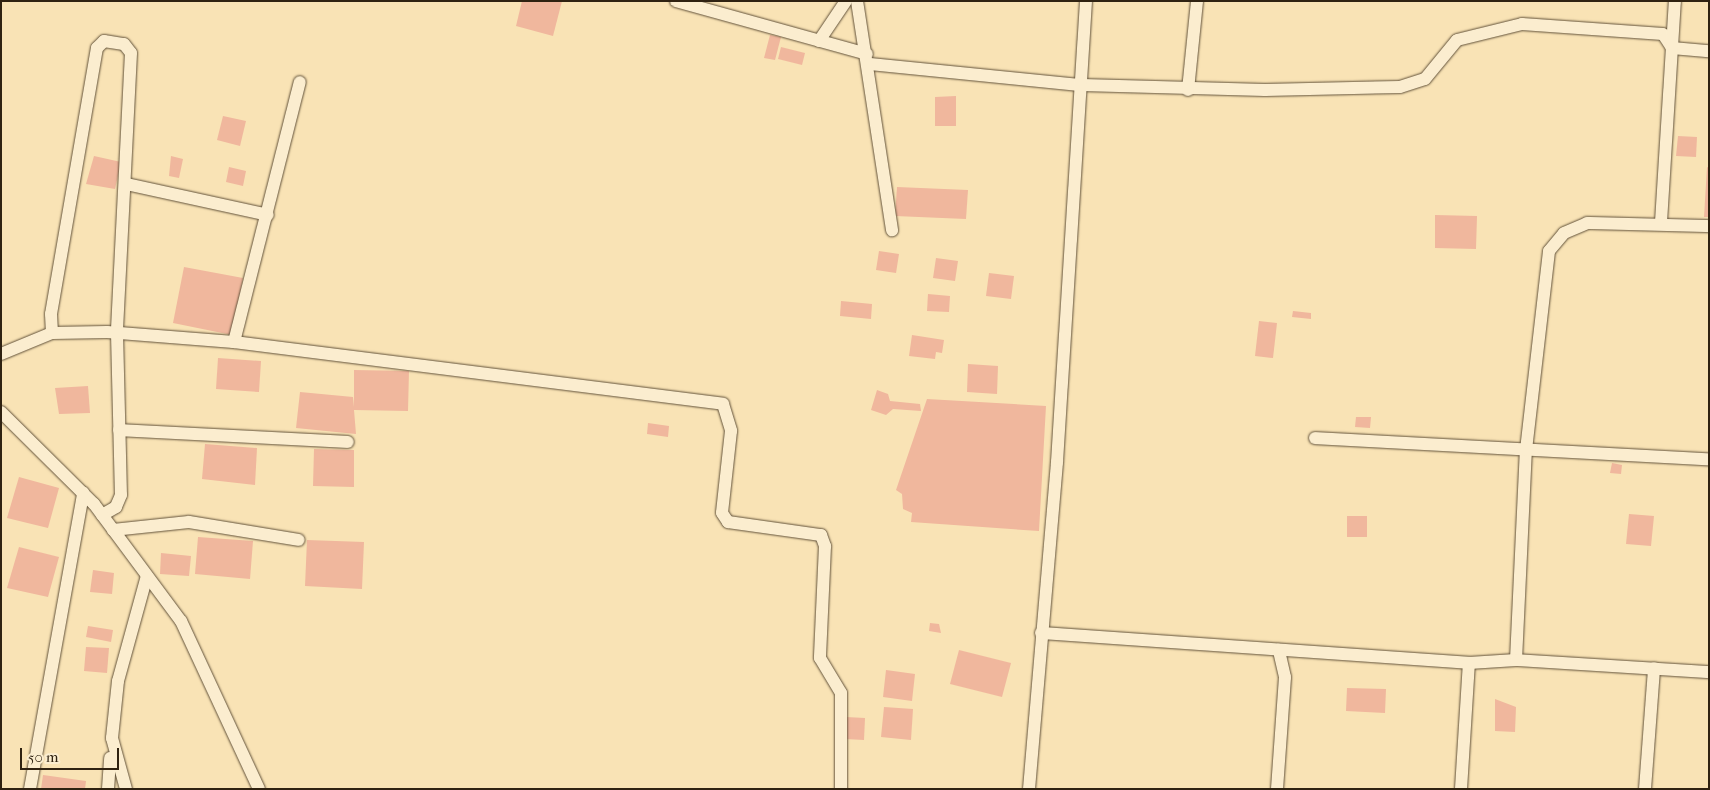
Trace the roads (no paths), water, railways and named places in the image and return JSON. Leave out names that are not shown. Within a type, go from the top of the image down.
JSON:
[{"type":"street","points":[[676,1],[819,41],[868,59],[1082,85],[1188,90],[1400,87],[1425,79],[1458,40],[1522,24],[1663,34],[1672,48]]},
{"type":"street","points":[[819,41],[846,1]]},
{"type":"street","points":[[857,1],[868,59],[892,230]]},
{"type":"street","points":[[1029,789],[1082,85],[1086,1]]},
{"type":"street","points":[[1188,90],[1185,77],[1197,1]]},
{"type":"street","points":[[1661,222],[1675,1]]},
{"type":"street","points":[[52,333],[51,314],[97,48],[104,41],[124,44],[131,53],[126,184],[117,333],[120,499],[102,515]]},
{"type":"street","points":[[1672,48],[1709,51]]},
{"type":"street","points":[[234,342],[268,215],[300,82]]},
{"type":"street","points":[[126,184],[268,215]]},
{"type":"street","points":[[1516,660],[1526,450],[1549,251],[1574,226],[1661,222],[1709,226]]},
{"type":"street","points":[[1,354],[52,333],[117,333],[234,342],[723,404],[731,431],[722,512],[728,522],[821,535],[826,546],[820,658],[841,693],[841,789]]},
{"type":"street","points":[[1,412],[83,493],[102,515],[181,621],[259,789]]},
{"type":"street","points":[[120,430],[348,442]]},
{"type":"street","points":[[1315,438],[1709,459]]},
{"type":"street","points":[[30,789],[83,493]]},
{"type":"street","points":[[113,530],[189,522],[299,540]]},
{"type":"street","points":[[108,789],[118,681],[147,576]]},
{"type":"street","points":[[1041,633],[1470,662],[1516,660],[1709,672]]},
{"type":"street","points":[[1277,789],[1285,677],[1279,650]]},
{"type":"street","points":[[1462,789],[1470,662]]},
{"type":"street","points":[[1645,789],[1654,668]]},
{"type":"street","points":[[112,738],[126,789]]}]
